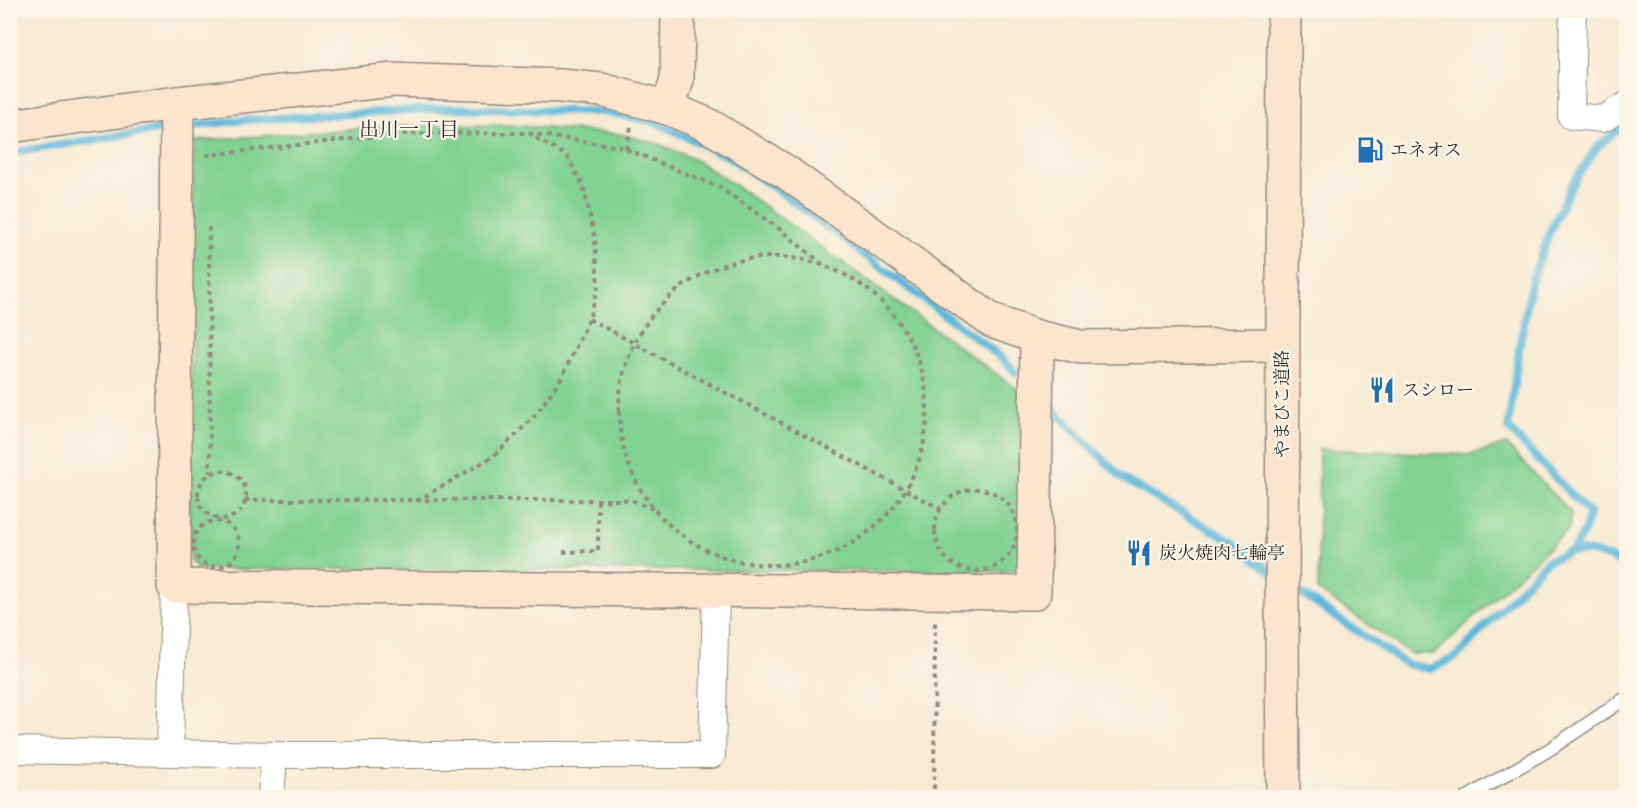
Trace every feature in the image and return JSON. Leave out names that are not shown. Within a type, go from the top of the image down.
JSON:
[{"type":"street","points":[[668,108],[677,80],[678,10]]},
{"type":"street","name":"やまびこ道路","points":[[1283,798],[1284,10]]},
{"type":"street","points":[[1573,10],[1571,117],[1603,119],[1626,105]]},
{"type":"street","points":[[10,126],[177,103],[393,80],[561,86],[602,90],[668,108],[706,124],[786,172],[992,321],[1037,338],[1081,347],[1282,345]]},
{"type":"street","points":[[170,752],[174,586],[177,103]]},
{"type":"street","points":[[174,586],[1034,593],[1037,338]]},
{"type":"street","points":[[10,750],[274,755],[712,755],[716,590]]},
{"type":"street","points":[[271,798],[274,755]]},
{"type":"lane","points":[[1466,798],[1550,749],[1626,698]]},
{"type":"path","points":[[417,501],[492,457],[537,413],[563,375],[589,319],[598,287],[595,238],[583,185],[567,156],[527,133]]},
{"type":"path","points":[[208,166],[208,155],[395,134],[527,133],[621,147],[718,187],[777,227],[826,267]]},
{"type":"path","points":[[209,226],[210,473]]},
{"type":"path","points":[[771,256],[821,264],[826,267],[866,287],[901,323],[922,369],[928,418],[918,467],[891,512],[852,545],[803,563],[751,565],[702,549],[660,518],[631,475],[618,425],[622,374],[643,326],[677,289],[722,265],[771,256]]},
{"type":"path","points":[[589,319],[906,488],[941,509]]},
{"type":"path","points":[[245,500],[236,514],[229,518],[219,520],[204,525],[195,535],[193,542],[196,556],[201,561],[215,567],[222,566],[235,557],[239,542],[232,528],[219,520],[206,513],[198,498],[201,482],[210,473],[222,471],[237,475],[245,488],[245,500]]},
{"type":"path","points":[[968,489],[993,492],[1004,499],[1012,509],[1017,521],[1014,546],[1007,557],[996,566],[983,570],[969,570],[955,566],[944,556],[937,544],[935,530],[937,516],[941,509],[944,503],[956,494],[968,489]]},
{"type":"path","points":[[245,500],[631,500],[654,509]]},
{"type":"path","points":[[563,552],[598,551],[598,500]]},
{"type":"path","points":[[934,798],[935,592]]},
{"type":"green space","points":[[509,125],[619,134],[659,144],[698,161],[745,192],[1020,391],[1020,571],[198,569],[190,560],[194,141],[388,126]]},
{"type":"green space","points":[[1506,444],[1571,513],[1569,529],[1434,654],[1411,654],[1318,590],[1319,449],[1470,455]]},
{"type":"waterway","points":[[194,126],[244,120],[447,108],[607,112],[657,123],[727,156],[782,193],[1002,358],[1015,372]]},
{"type":"waterway","points":[[1291,587],[1406,664],[1430,669],[1456,657],[1547,561],[1572,551],[1585,530],[1589,513],[1508,428],[1532,280],[1551,229],[1571,186],[1597,147],[1626,123]]},
{"type":"waterway","points":[[10,153],[157,130]]},
{"type":"waterway","points":[[1052,408],[1123,479],[1231,541],[1274,574]]},
{"type":"waterway","points":[[1572,551],[1593,552],[1626,564]]},
{"type":"place","name":"エネオス","points":[[1370,150]]},
{"type":"place","name":"スシロー","points":[[1382,390]]},
{"type":"place","name":"炭火焼肉七輪亭","points":[[1139,553]]},
{"type":"district","name":"出川一丁目","points":[[409,129]]}]
